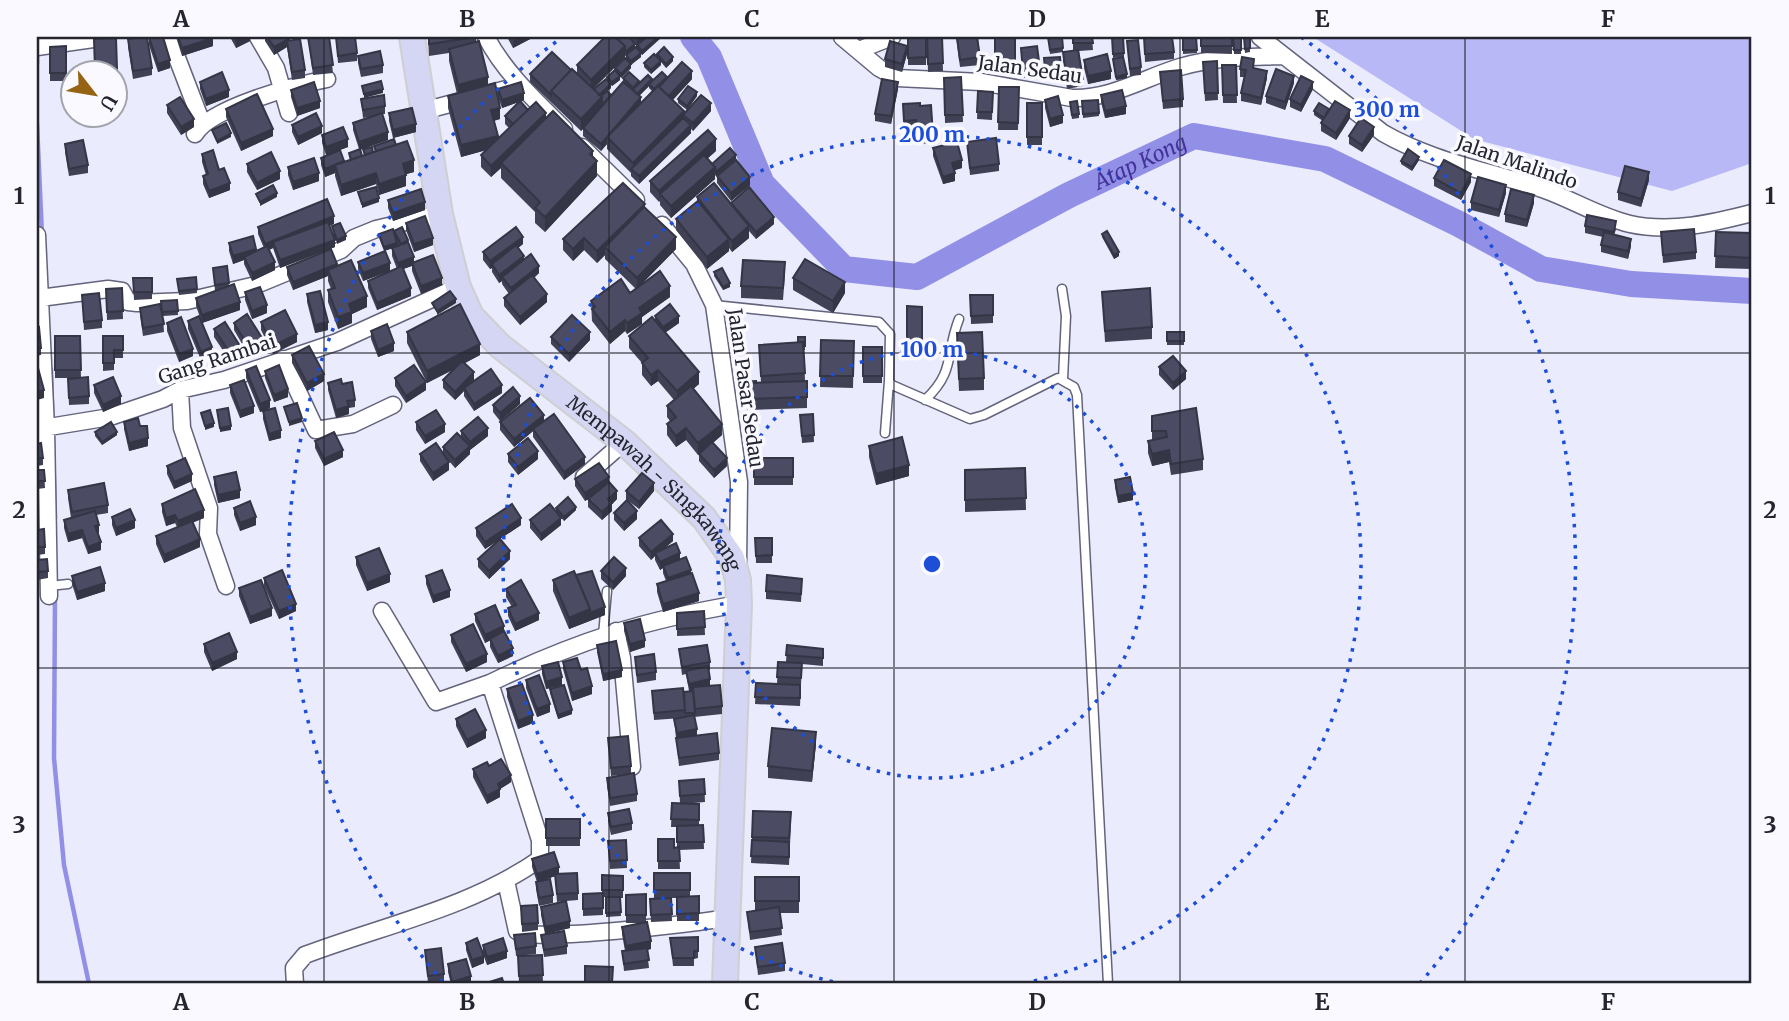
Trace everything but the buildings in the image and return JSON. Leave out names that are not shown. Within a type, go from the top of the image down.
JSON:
[{"type":"highway","name":"Mempawah - Singkawang","points":[[412,37],[440,214],[458,287],[471,316],[482,329],[624,442],[704,519],[727,549],[738,580],[725,984]]},
{"type":"street","points":[[41,46],[107,37]]},
{"type":"street","points":[[169,37],[198,128],[256,98],[327,79]]},
{"type":"street","points":[[258,37],[276,68],[289,113]]},
{"type":"street","name":"Jalan Pasar Sedau","points":[[486,37],[498,58],[521,86],[669,232],[694,264],[714,305],[739,482],[738,580]]},
{"type":"street","name":"Jalan Sedau","points":[[842,37],[879,68],[897,78],[981,82],[1080,99],[1119,91],[1180,68],[1215,59],[1282,56]]},
{"type":"street","points":[[859,50],[892,37]]},
{"type":"street","name":"Jalan Malindo","points":[[1260,37],[1367,122],[1401,144],[1458,165],[1546,190],[1630,224],[1708,225],[1752,213]]},
{"type":"street","points":[[423,111],[521,86]]},
{"type":"street","points":[[45,297],[108,289],[122,291],[128,302],[137,303],[200,299],[256,285],[341,250],[354,238],[376,229],[440,214]]},
{"type":"street","points":[[37,235],[45,297],[39,323],[49,428],[43,559],[52,588]]},
{"type":"street","name":"Gang Rambai","points":[[49,428],[110,417],[163,399],[180,390],[224,380],[337,342],[458,287]]},
{"type":"street","points":[[283,359],[316,430],[353,424],[393,405]]},
{"type":"street","points":[[180,390],[182,428],[209,508],[208,534],[226,586]]},
{"type":"street","points":[[580,481],[624,442]]},
{"type":"street","points":[[382,611],[436,702],[489,684],[557,651],[610,633],[667,616],[739,604]]},
{"type":"street","points":[[610,633],[622,658],[632,766]]},
{"type":"street","points":[[295,984],[294,968],[305,955],[447,906],[506,881],[540,859],[542,852],[489,684]]},
{"type":"street","points":[[506,881],[516,930],[525,935],[556,936],[726,918]]},
{"type":"lane","points":[[1062,289],[1066,316],[1063,379]]},
{"type":"lane","points":[[714,305],[879,322],[890,334],[885,433]]},
{"type":"lane","points":[[925,400],[945,377],[952,335],[959,319]]},
{"type":"lane","points":[[889,381],[970,419],[1063,379]]},
{"type":"lane","points":[[1063,379],[1074,387],[1077,395],[1108,984]]},
{"type":"lane","points":[[52,588],[68,584]]},
{"type":"lane","points":[[607,591],[610,633]]},
{"type":"shaded area","points":[[1313,37],[1752,37],[1752,163],[1672,191],[1474,139]]},
{"type":"waterway","name":"Atap Kong","points":[[693,37],[709,57],[762,184],[844,269],[917,277],[1069,195],[1194,136],[1325,159],[1459,224],[1541,269],[1631,284],[1752,291]]},
{"type":"waterway","points":[[37,51],[37,64]]},
{"type":"waterway","points":[[37,124],[42,235]]},
{"type":"waterway","points":[[51,369],[55,518]]},
{"type":"waterway","points":[[55,596],[54,758],[64,865],[89,984]]}]
